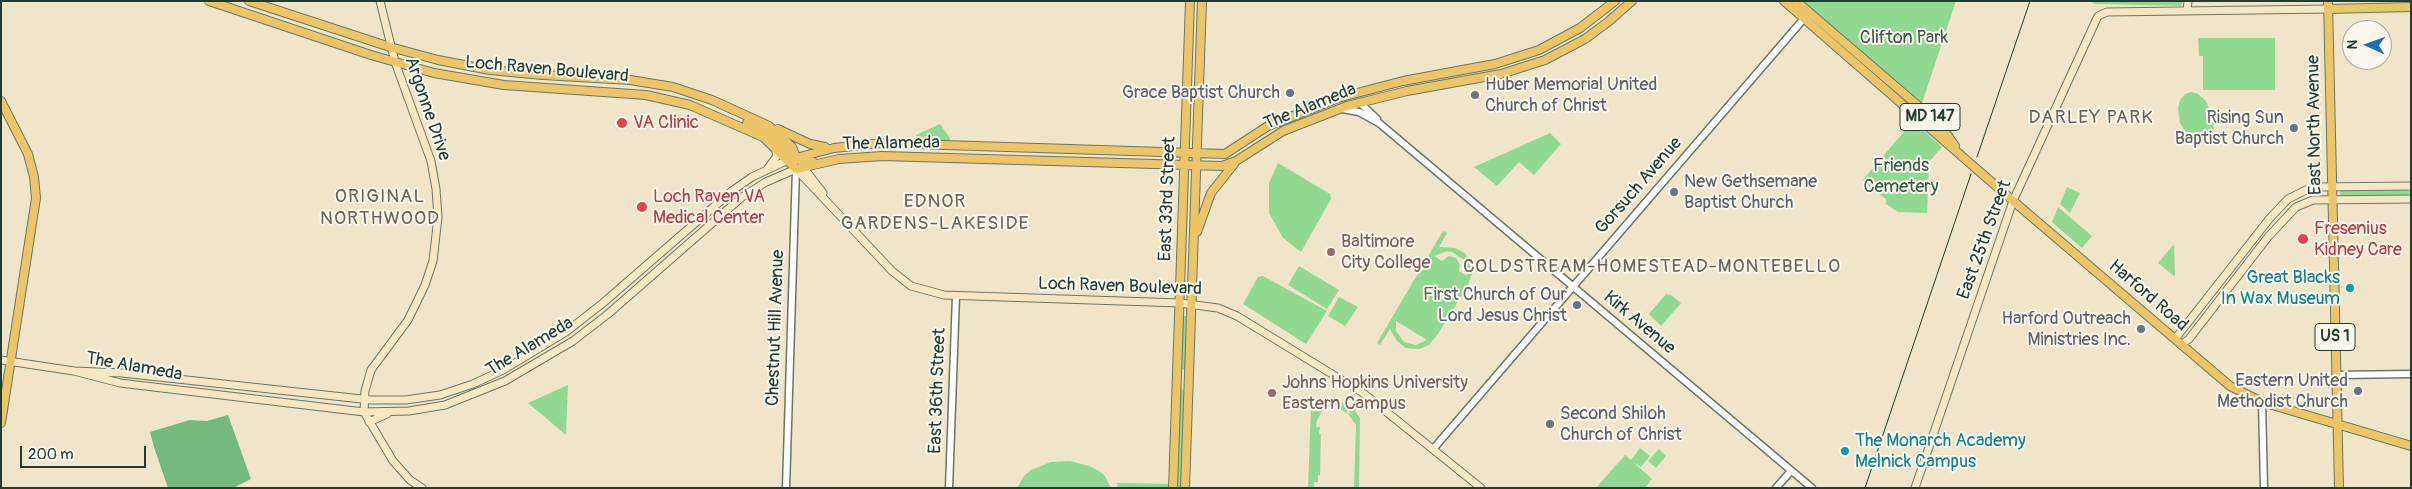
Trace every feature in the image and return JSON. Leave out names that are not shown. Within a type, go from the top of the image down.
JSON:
[{"type":"main road","name":"Loch Raven Boulevard","points":[[209,1],[330,42],[434,73],[490,84],[646,95],[690,105],[758,134],[791,159],[886,264],[905,282],[929,293],[956,296],[1180,303],[1215,307],[1237,316],[1363,393],[1434,448],[1481,488]]},
{"type":"main road","name":"Loch Raven Boulevard","points":[[249,1],[390,47],[438,60],[490,70],[658,84],[712,100],[762,122],[792,147],[791,159]]},
{"type":"main road","name":"Argonne Drive","points":[[380,1],[390,47],[431,161],[437,198],[437,229],[432,262],[421,296],[404,327],[374,365],[367,380],[364,412],[393,461],[410,480],[422,488]]},
{"type":"main road","name":"East 33rd Street","points":[[1174,488],[1190,1]]},
{"type":"main road","name":"East 33rd Street","points":[[1185,488],[1202,1]]},
{"type":"main road","name":"The Alameda","points":[[74,372],[122,373],[364,400],[406,400],[448,392],[481,380],[530,355],[586,317],[732,191],[766,170],[791,159],[834,148],[861,144],[891,143],[1197,154],[1230,153],[1274,123],[1342,96],[1403,81],[1495,64],[1539,50],[1580,28],[1615,1]]},
{"type":"main road","name":"The Alameda","points":[[1,360],[74,372],[97,379],[137,386],[364,412],[394,412],[427,408],[454,402],[488,389],[535,365],[596,323],[742,197],[766,182],[800,168],[830,161],[872,156],[1218,166],[1236,161],[1273,136],[1332,111],[1368,100],[1501,74],[1545,60],[1585,39],[1632,1]]},
{"type":"main road","name":"Harford Road","points":[[1784,1],[1806,15],[2013,201],[2230,386],[2262,402],[2411,446]]},
{"type":"main road","name":"Harford Road","points":[[1796,1],[1806,15]]},
{"type":"main road","points":[[2188,1],[2187,10],[2328,5],[2411,8]]},
{"type":"main road","name":"East North Avenue","points":[[2328,5],[2339,488]]},
{"type":"main road","name":"East 25th Street","points":[[1915,488],[2013,201],[2095,21],[2104,12],[2187,10]]},
{"type":"main road","points":[[290,28],[299,26],[325,34],[329,34],[334,29]]},
{"type":"main road","points":[[330,42],[334,29]]},
{"type":"main road","points":[[1342,96],[1352,98],[1360,103]]},
{"type":"main road","points":[[1,101],[28,154],[36,191],[33,224],[1,423]]},
{"type":"main road","points":[[726,119],[737,120],[763,131],[791,159],[806,162],[830,161]]},
{"type":"main road","points":[[762,122],[810,144],[834,148]]},
{"type":"main road","points":[[766,170],[777,156],[777,152],[771,143]]},
{"type":"main road","points":[[1194,251],[1202,216],[1211,193],[1236,161]]},
{"type":"main road","points":[[2175,339],[2270,218],[2288,199],[2306,190],[2331,187],[2411,186]]},
{"type":"main road","points":[[2181,345],[2189,339],[2290,211],[2314,200],[2411,199]]},
{"type":"main road","points":[[2217,286],[2226,293]]},
{"type":"main road","points":[[2194,315],[2204,320]]},
{"type":"main road","points":[[2181,345],[2194,315]]},
{"type":"main road","points":[[352,410],[355,404],[364,400]]},
{"type":"main road","points":[[369,422],[394,412]]},
{"type":"street","name":"Gorsuch Avenue","points":[[1434,448],[1806,15]]},
{"type":"street","name":"Kirk Avenue","points":[[1368,100],[1372,113]]},
{"type":"street","name":"Kirk Avenue","points":[[1360,103],[1372,113],[1379,123]]},
{"type":"street","name":"Kirk Avenue","points":[[1332,111],[1354,110],[1379,123],[1812,488]]},
{"type":"street","name":"Chestnut Hill Avenue","points":[[786,488],[793,264],[800,168]]},
{"type":"street","name":"East 36th Street","points":[[949,488],[956,296]]},
{"type":"street","points":[[2336,375],[2411,374]]},
{"type":"street","points":[[2262,402],[2264,488]]},
{"type":"street","points":[[1776,488],[1791,471]]},
{"type":"green space","name":"Clifton Park","points":[[1803,1],[1956,1],[1922,103]]},
{"type":"green space","points":[[2088,1],[2183,1],[2181,6],[2096,4]]},
{"type":"green space","points":[[2198,38],[2275,38],[2275,90],[2203,90],[2203,56],[2199,56]]},
{"type":"green space","points":[[2191,92],[2198,94],[2205,100],[2213,115],[2214,134],[2209,142],[2201,143],[2194,140],[2187,134],[2180,123],[2178,108],[2180,100],[2185,94]]},
{"type":"green space","name":"Friends Cemetery","points":[[1913,121],[1942,147],[1929,162],[1927,213],[1898,212],[1886,204],[1886,199],[1862,181]]},
{"type":"green space","points":[[940,124],[950,138],[949,142],[917,141],[916,135]]},
{"type":"green space","points":[[1550,133],[1561,144],[1534,175],[1519,162],[1497,186],[1474,167]]},
{"type":"green space","points":[[1278,163],[1330,194],[1331,199],[1301,252],[1283,238],[1269,213],[1269,183]]},
{"type":"green space","points":[[2067,187],[2080,193],[2070,213],[2060,204]]},
{"type":"green space","points":[[2411,188],[2411,197],[2340,197],[2340,189]]},
{"type":"green space","points":[[2058,207],[2092,236],[2082,248],[2052,222]]},
{"type":"green space","points":[[1443,231],[1447,233],[1439,247],[1455,248],[1465,253],[1472,273],[1468,285],[1438,334],[1429,345],[1419,349],[1406,348],[1397,341],[1390,329],[1380,345],[1377,343]],"holes":[[[1447,251],[1463,259],[1466,264],[1467,276],[1459,271],[1460,265],[1456,258],[1449,256],[1442,261],[1434,256]],[[1396,321],[1427,340],[1416,345],[1404,342],[1396,331]]]},
{"type":"green space","points":[[2174,244],[2175,275],[2174,276],[2158,263]]},
{"type":"green space","points":[[1299,266],[1339,290],[1327,309],[1288,285]]},
{"type":"green space","points":[[1263,276],[1327,311],[1306,344],[1243,304],[1258,277]]},
{"type":"green space","points":[[1666,294],[1671,295],[1681,303],[1661,326],[1649,314]]},
{"type":"green space","points":[[1339,297],[1358,307],[1345,326],[1328,316]]},
{"type":"green space","points":[[1182,316],[1186,316],[1187,319],[1187,370],[1180,369]]},
{"type":"green space","points":[[568,385],[566,435],[528,403]]},
{"type":"green space","points":[[1180,390],[1184,391],[1185,419],[1183,488],[1178,488],[1177,455]]},
{"type":"green space","points":[[1333,400],[1351,405],[1360,418],[1359,488],[1354,488],[1356,425],[1348,414],[1354,416],[1345,408],[1348,411],[1346,413],[1335,405],[1323,410],[1317,420],[1316,427],[1320,427],[1319,434],[1321,434],[1320,475],[1318,475],[1318,482],[1314,482],[1314,488],[1308,488],[1311,406],[1317,406],[1317,408]]},
{"type":"green space","points":[[228,415],[251,479],[233,488],[168,488],[150,432],[190,420],[207,421]]},
{"type":"green space","points":[[1640,448],[1650,456],[1641,467],[1633,462],[1652,479],[1645,488],[1596,488],[1625,455],[1631,460]]},
{"type":"green space","points":[[1659,449],[1666,456],[1656,468],[1648,461]]},
{"type":"green space","points":[[1070,461],[1099,471],[1105,476],[1111,488],[1017,488],[1024,476],[1031,470],[1051,462]]},
{"type":"green space","points":[[1117,483],[1168,484],[1168,488],[1118,488]]},
{"type":"railway","points":[[1977,157],[2030,1]]},
{"type":"railway","points":[[1865,488],[1971,174]]},
{"type":"place","name":"Grace Baptist Church","points":[[1290,93]]},
{"type":"place","name":"Huber Memorial United Church of Christ","points":[[1475,95]]},
{"type":"place","name":"VA Clinic","points":[[622,123]]},
{"type":"place","name":"Rising Sun Baptist Church","points":[[2294,128]]},
{"type":"place","name":"New Gethsemane Baptist Church","points":[[1674,192]]},
{"type":"place","name":"Loch Raven VA Medical Center","points":[[642,207]]},
{"type":"place","name":"Fresenius Kidney Care","points":[[2303,239]]},
{"type":"place","name":"Baltimore City College","points":[[1331,252]]},
{"type":"place","name":"Great Blacks In Wax Museum","points":[[2350,288]]},
{"type":"place","name":"First Church of Our Lord Jesus Christ","points":[[1577,305]]},
{"type":"place","name":"Harford Outreach Ministries Inc.","points":[[2141,329]]},
{"type":"place","name":"Eastern United Methodist Church","points":[[2358,391]]},
{"type":"place","name":"Johns Hopkins University Eastern Campus","points":[[1272,393]]},
{"type":"place","name":"Second Shiloh Church of Christ","points":[[1550,424]]},
{"type":"place","name":"The Monarch Academy Melnick Campus","points":[[1845,451]]},
{"type":"district","name":"DARLEY PARK","points":[[2091,118]]},
{"type":"district","name":"ORIGINAL NORTHWOOD","points":[[380,208]]},
{"type":"district","name":"EDNOR GARDENS-LAKESIDE","points":[[935,213]]},
{"type":"district","name":"COLDSTREAM-HOMESTEAD-MONTEBELLO","points":[[1652,267]]}]
